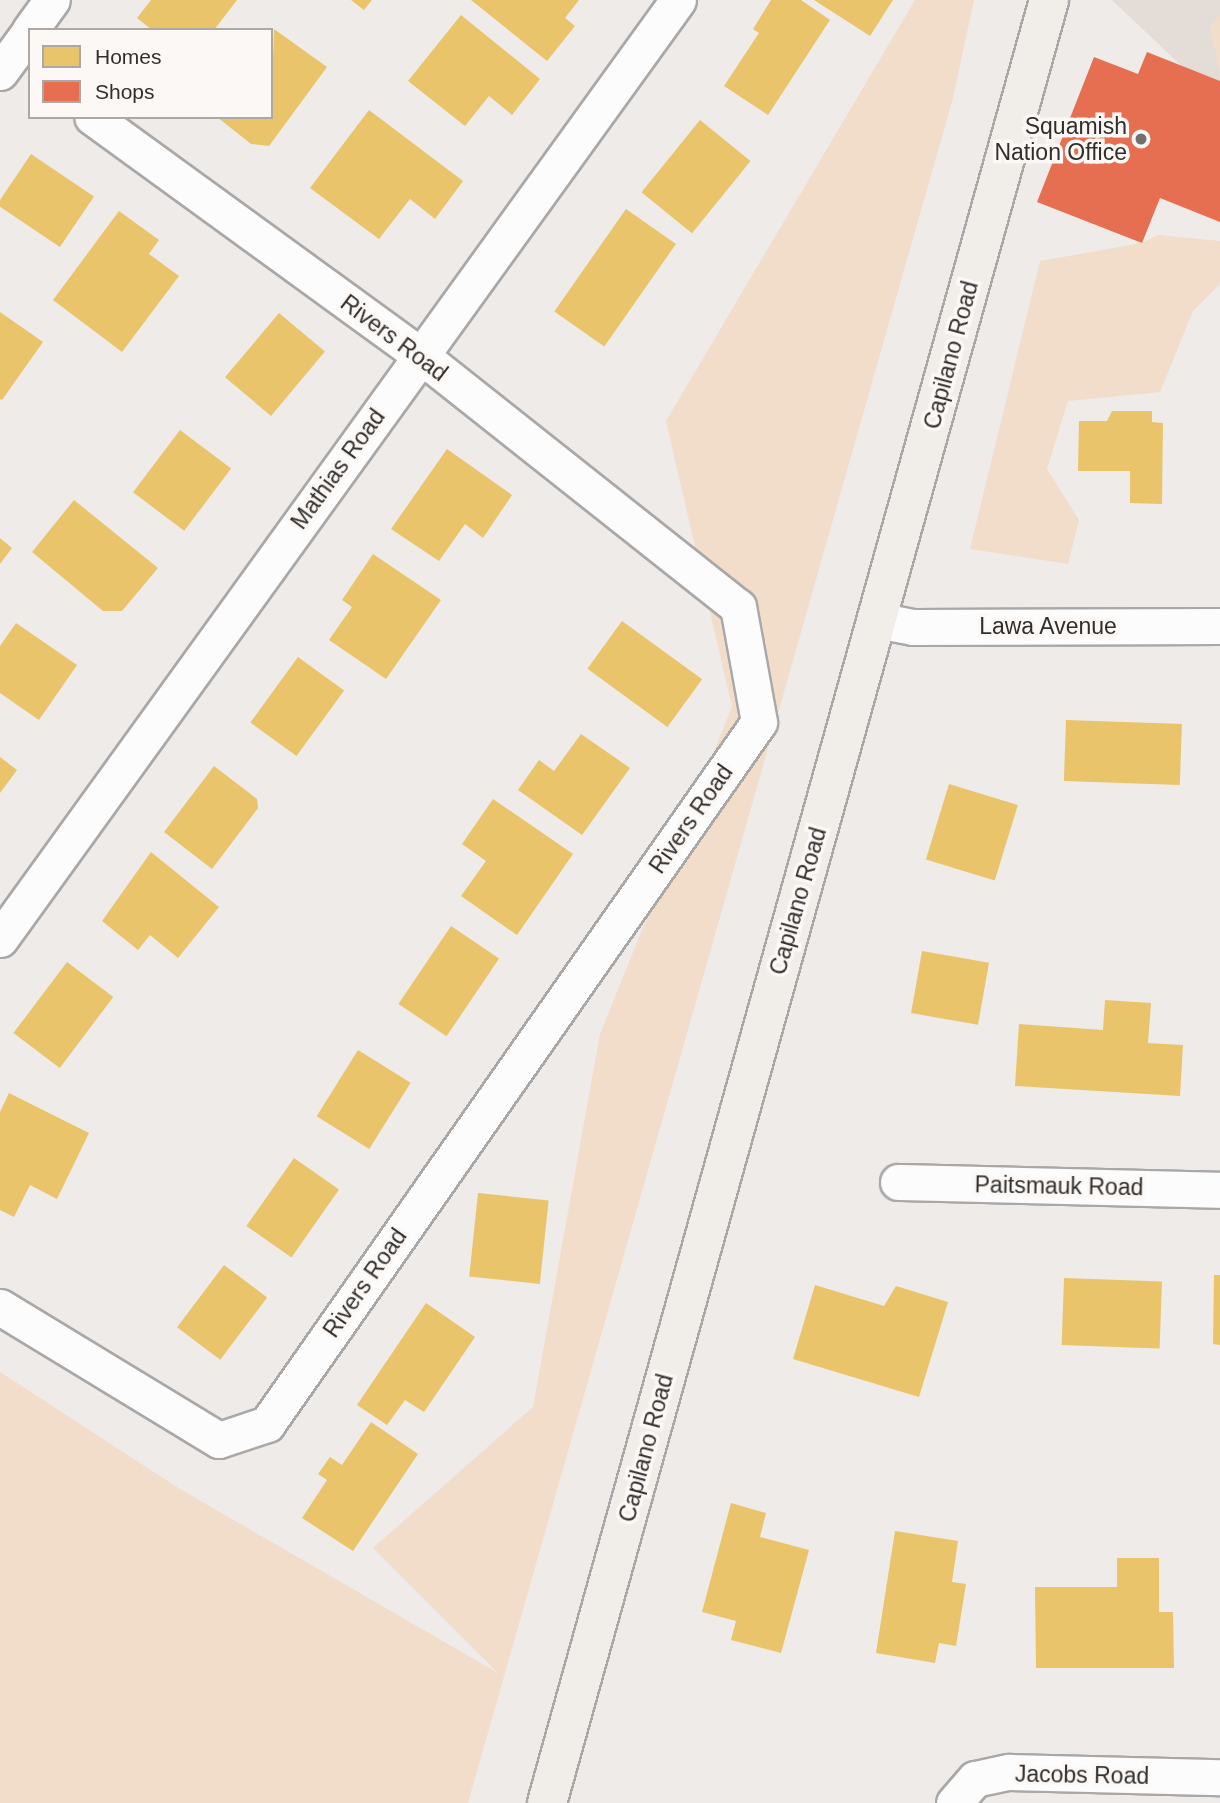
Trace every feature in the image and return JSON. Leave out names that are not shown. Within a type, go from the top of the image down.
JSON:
[{"type":"street","points":[[33,28],[52,0]]},
{"type":"street","name":"Mathias Road","points":[[0,939],[678,0]]},
{"type":"street","name":"Capilano Road","points":[[547,1803],[1049,0]]},
{"type":"street","points":[[17,52],[28,36]]},
{"type":"street","name":"Rivers Road","points":[[0,1307],[219,1440],[267,1424],[759,722],[738,607],[420,355],[95,119]]},
{"type":"street","name":"Lawa Avenue","points":[[877,620],[913,627],[1220,626]]},
{"type":"street","name":"Paitsmauk Road","points":[[898,1182],[1220,1190]]},
{"type":"street","name":"Jacobs Road","points":[[954,1802],[975,1779],[1009,1772],[1220,1777]]},
{"type":"shaded area","points":[[915,0],[974,0],[953,98],[468,1803],[0,1803],[0,1372],[180,1489],[498,1673],[373,1548],[533,1407],[600,1034],[732,707],[666,421]]},
{"type":"shaded area","points":[[1112,0],[1220,0],[1220,96],[1210,93]]},
{"type":"shaded area","points":[[1220,15],[1220,72],[1210,27]]},
{"type":"shaded area","points":[[1158,235],[1220,241],[1220,284],[1193,311],[1160,392],[1068,401],[1047,469],[1079,520],[1068,564],[970,549],[1040,261],[1142,243]]},
{"type":"building: Homes","points":[[151,0],[237,0],[216,28],[150,28],[137,18]]},
{"type":"building: Homes","points":[[351,0],[372,0],[364,10]]},
{"type":"building: Homes","points":[[471,0],[579,0],[565,18],[575,26],[547,61]]},
{"type":"building: Homes","points":[[771,0],[801,0],[830,20],[768,115],[724,86],[759,33],[753,29]]},
{"type":"building: Homes","points":[[814,0],[893,0],[870,36]]},
{"type":"building: Homes","points":[[461,15],[540,79],[512,115],[489,96],[465,126],[408,81]]},
{"type":"building: Homes","points":[[274,29],[327,67],[269,146],[251,144],[220,119],[273,119]]},
{"type":"building: Homes","points":[[369,110],[463,181],[435,219],[410,199],[379,239],[310,188]]},
{"type":"building: Homes","points":[[700,120],[751,161],[692,233],[641,192]]},
{"type":"building: Homes","points":[[31,154],[94,196],[60,247],[0,207],[0,200]]},
{"type":"building: Homes","points":[[626,209],[676,244],[604,346],[554,311]]},
{"type":"building: Homes","points":[[119,211],[159,240],[149,254],[179,276],[122,352],[53,300]]},
{"type":"building: Homes","points":[[0,312],[43,342],[2,400],[0,399]]},
{"type":"building: Homes","points":[[279,313],[325,352],[271,416],[225,377]]},
{"type":"building: Homes","points":[[1112,411],[1152,411],[1152,422],[1163,423],[1162,504],[1130,503],[1130,471],[1078,471],[1079,421],[1107,421]]},
{"type":"building: Homes","points":[[180,430],[231,469],[184,531],[133,492]]},
{"type":"building: Homes","points":[[447,449],[512,495],[483,538],[465,524],[439,561],[391,529]]},
{"type":"building: Homes","points":[[74,500],[158,568],[122,611],[103,611],[32,552]]},
{"type":"building: Homes","points":[[0,538],[12,548],[0,564]]},
{"type":"building: Homes","points":[[373,554],[441,600],[386,679],[329,640],[352,607],[342,600]]},
{"type":"building: Homes","points":[[622,621],[702,679],[667,727],[587,669]]},
{"type":"building: Homes","points":[[16,623],[77,665],[39,720],[0,693],[0,646]]},
{"type":"building: Homes","points":[[298,657],[344,691],[297,756],[250,723]]},
{"type":"building: Homes","points":[[1066,720],[1182,724],[1180,785],[1064,781]]},
{"type":"building: Homes","points":[[581,734],[630,768],[582,835],[518,790],[539,760],[554,771]]},
{"type":"building: Homes","points":[[0,757],[17,770],[0,793]]},
{"type":"building: Homes","points":[[214,766],[257,799],[258,808],[212,869],[164,832]]},
{"type":"building: Homes","points":[[949,784],[1018,805],[995,881],[926,860]]},
{"type":"building: Homes","points":[[493,799],[573,854],[517,935],[461,896],[486,861],[462,844]]},
{"type":"building: Homes","points":[[151,852],[219,907],[178,958],[150,935],[138,950],[102,921]]},
{"type":"building: Homes","points":[[451,926],[499,958],[447,1036],[398,1004]]},
{"type":"building: Homes","points":[[922,951],[989,963],[978,1025],[911,1013]]},
{"type":"building: Homes","points":[[67,962],[113,997],[60,1068],[13,1033]]},
{"type":"building: Homes","points":[[1105,1000],[1151,1003],[1148,1043],[1183,1045],[1180,1096],[1015,1086],[1019,1024],[1103,1030]]},
{"type":"building: Homes","points":[[358,1050],[411,1083],[369,1149],[317,1116]]},
{"type":"building: Homes","points":[[9,1093],[89,1133],[57,1199],[30,1185],[14,1217],[0,1210],[0,1112]]},
{"type":"building: Homes","points":[[294,1158],[339,1190],[291,1258],[246,1226]]},
{"type":"building: Homes","points":[[478,1193],[549,1200],[540,1284],[469,1277]]},
{"type":"building: Homes","points":[[224,1265],[267,1297],[220,1360],[177,1327]]},
{"type":"building: Homes","points":[[1214,1275],[1220,1275],[1220,1345],[1213,1344]]},
{"type":"building: Homes","points":[[1064,1278],[1162,1281],[1160,1348],[1062,1345]]},
{"type":"building: Homes","points":[[815,1285],[884,1306],[896,1286],[948,1302],[919,1397],[793,1359]]},
{"type":"building: Homes","points":[[426,1303],[475,1337],[424,1412],[405,1400],[387,1425],[357,1405]]},
{"type":"building: Homes","points":[[371,1422],[418,1454],[353,1551],[302,1518],[327,1480],[318,1474],[330,1457],[342,1465]]},
{"type":"building: Homes","points":[[731,1503],[766,1513],[760,1537],[809,1550],[781,1653],[731,1640],[736,1621],[702,1612]]},
{"type":"building: Homes","points":[[895,1531],[958,1541],[952,1582],[966,1584],[956,1646],[939,1643],[935,1663],[876,1653]]},
{"type":"building: Homes","points":[[1117,1558],[1159,1558],[1159,1612],[1173,1612],[1174,1668],[1036,1668],[1035,1587],[1117,1587]]},
{"type":"building: Shops","name":"Squamish Nation Office","points":[[1147,52],[1220,81],[1220,222],[1160,198],[1142,243],[1037,202],[1094,57],[1138,74]]},
{"type":"place","name":"Squamish Nation Office","points":[[1141,139]]}]
